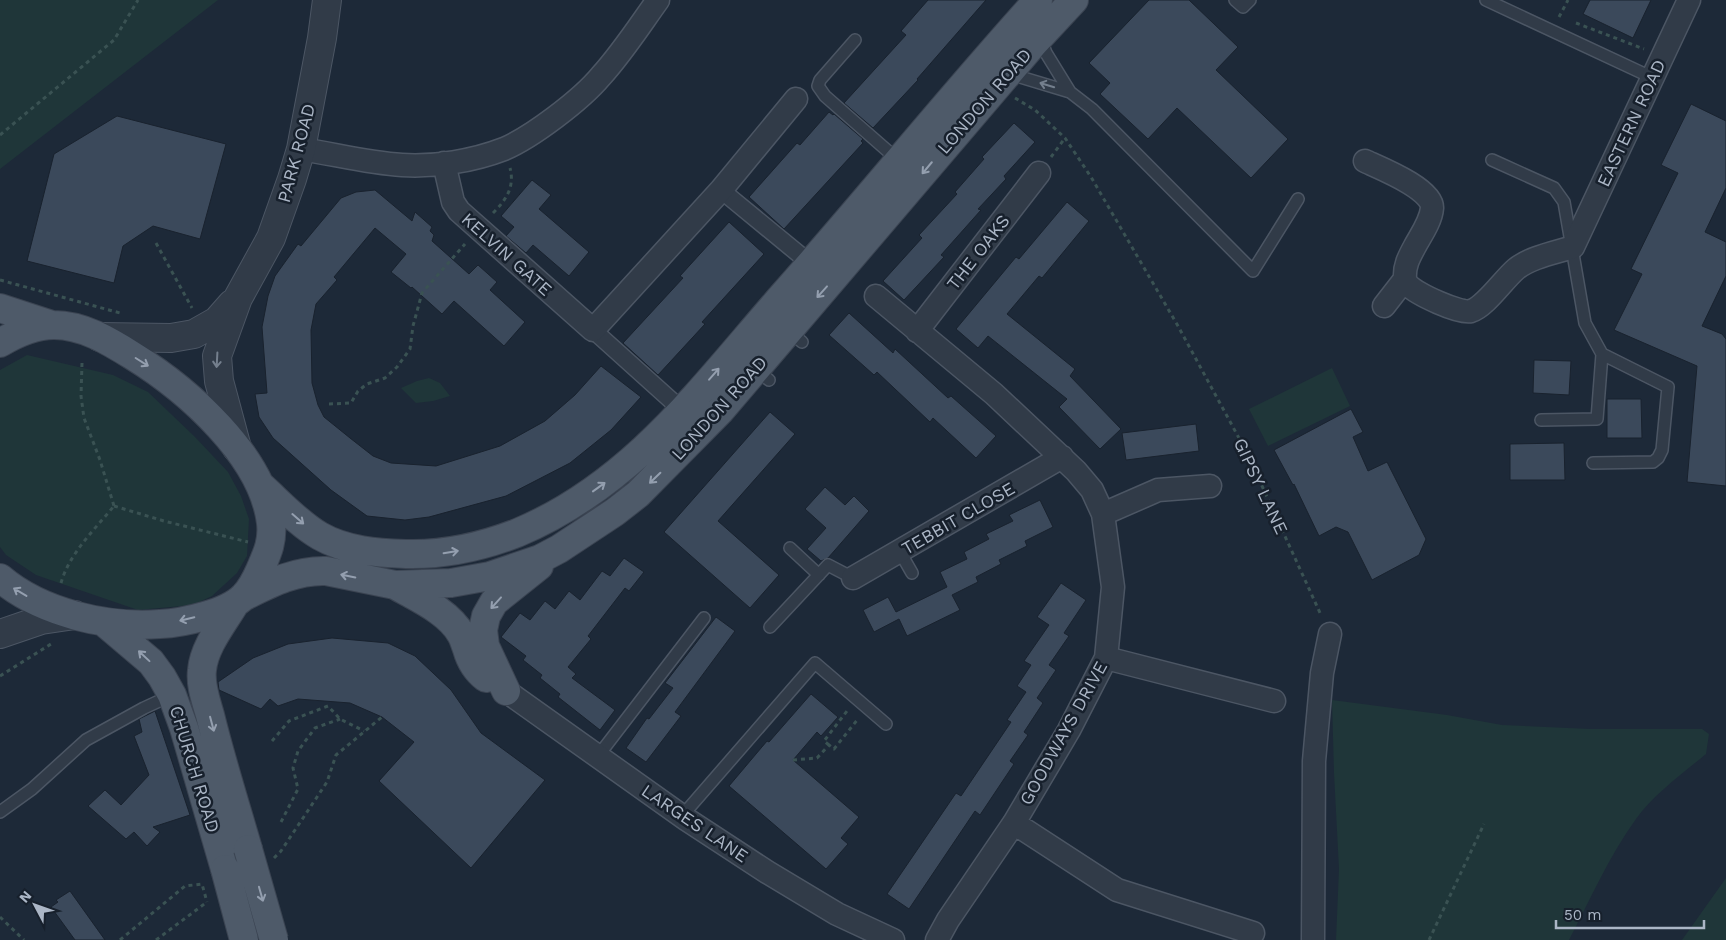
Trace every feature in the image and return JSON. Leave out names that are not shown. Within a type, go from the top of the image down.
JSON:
[{"type":"main road","name":"LONDON ROAD","points":[[261,486],[320,536],[350,548],[392,554],[444,553],[475,547],[537,524],[578,502],[637,457],[678,416],[977,68],[1028,16],[1074,0]]},
{"type":"main road","name":"LONDON ROAD","points":[[105,623],[128,625],[165,624],[202,616],[239,600],[279,579],[296,574],[315,571],[326,572],[395,585],[451,583],[490,576],[540,559],[559,549],[615,512],[638,494],[720,411],[762,374],[1009,84],[1028,16]]},
{"type":"main road","points":[[0,308],[52,325],[79,329],[100,337],[154,369],[191,398],[218,426],[237,448],[261,486]]},
{"type":"main road","points":[[0,342],[30,330],[52,325]]},
{"type":"main road","name":"CHURCH ROAD","points":[[261,486],[271,523],[271,545],[258,576],[239,600],[210,645],[205,658],[202,676],[203,688],[213,725],[259,855],[274,940]]},
{"type":"main road","points":[[506,691],[485,646],[483,630],[486,616],[494,602],[559,549]]},
{"type":"main road","points":[[0,578],[25,596],[40,603],[105,623]]},
{"type":"main road","points":[[395,585],[441,613],[454,625],[461,634],[480,674],[506,691]]},
{"type":"main road","name":"CHURCH ROAD","points":[[105,623],[151,662],[172,695],[184,728],[244,940]]},
{"type":"street","name":"PARK ROAD","points":[[237,448],[218,380],[216,362],[221,341],[238,298],[271,238],[292,180],[301,149],[322,38],[327,0]]},
{"type":"street","name":"EASTERN ROAD","points":[[1573,247],[1689,0]]},
{"type":"street","points":[[301,149],[373,162],[427,165],[468,159],[504,148],[532,133],[555,117],[601,77],[656,1]]},
{"type":"street","points":[[672,402],[593,330],[721,190],[796,100]]},
{"type":"street","points":[[1365,161],[1416,187],[1426,194],[1432,204],[1424,229],[1404,271],[1407,284],[1435,301],[1467,312],[1472,311],[1526,262],[1573,247]]},
{"type":"street","name":"KELVIN GATE","points":[[444,163],[452,202],[459,211],[593,330]]},
{"type":"street","name":"THE OAKS","points":[[917,331],[1038,173]]},
{"type":"street","points":[[721,190],[810,264]]},
{"type":"street","points":[[1384,306],[1405,279]]},
{"type":"street","points":[[876,296],[994,394],[1062,458]]},
{"type":"street","name":"PARK ROAD","points":[[100,337],[140,336],[171,338],[194,334],[217,321],[238,298]]},
{"type":"street","name":"GOODWAYS DRIVE","points":[[937,940],[948,920],[1014,823],[1069,730],[1106,658],[1113,587],[1103,514],[1092,490],[1062,458]]},
{"type":"street","name":"TEBBIT CLOSE","points":[[853,578],[1062,458]]},
{"type":"street","points":[[1103,514],[1158,490],[1210,486]]},
{"type":"street","points":[[0,634],[41,620],[75,614]]},
{"type":"street","points":[[1313,940],[1314,761],[1322,673],[1330,634]]},
{"type":"street","points":[[1106,658],[1274,701]]},
{"type":"street","name":"LARGES LANE","points":[[506,691],[682,816],[806,896],[837,914],[893,940]]},
{"type":"street","points":[[1014,823],[1117,890],[1253,934]]},
{"type":"lane","points":[[1235,0],[1243,7],[1250,0]]},
{"type":"lane","points":[[1486,0],[1653,78]]},
{"type":"lane","points":[[1028,16],[1046,53],[1070,92],[1092,109],[1253,271],[1298,199]]},
{"type":"lane","points":[[855,40],[820,80],[818,86],[825,96],[898,160]]},
{"type":"lane","points":[[1009,84],[1070,92]]},
{"type":"lane","points":[[1492,160],[1554,188],[1564,202],[1585,323],[1602,354],[1597,419],[1541,420]]},
{"type":"lane","points":[[1593,463],[1653,462],[1658,458],[1662,450],[1668,387],[1602,354]]},
{"type":"lane","points":[[790,548],[819,575]]},
{"type":"lane","points":[[900,552],[912,573]]},
{"type":"lane","points":[[770,627],[828,565],[853,578]]},
{"type":"lane","points":[[598,756],[704,618]]},
{"type":"lane","points":[[682,816],[815,663],[886,724]]},
{"type":"lane","points":[[0,812],[32,789],[86,740],[172,695]]},
{"type":"path","points":[[0,135],[114,40],[138,0]]},
{"type":"path","points":[[1559,17],[1568,0]]},
{"type":"path","points":[[1550,12],[1646,50]]},
{"type":"path","name":"GIPSY LANE","points":[[1009,84],[1065,138],[1091,177],[1178,326],[1246,451],[1330,634]]},
{"type":"path","points":[[490,216],[510,192],[512,183],[504,148]]},
{"type":"path","points":[[329,404],[351,403],[358,392],[367,384],[384,378],[397,367],[410,350],[413,326],[422,293],[466,243]]},
{"type":"path","points":[[156,244],[192,309]]},
{"type":"path","points":[[0,280],[99,307]]},
{"type":"path","points":[[82,363],[81,396],[84,418],[100,460],[114,506]]},
{"type":"path","points":[[114,506],[251,543]]},
{"type":"path","points":[[61,583],[65,570],[114,506]]},
{"type":"path","points":[[0,676],[51,644]]},
{"type":"path","points":[[856,698],[824,741],[834,749],[867,708]]},
{"type":"path","points":[[272,741],[289,721],[328,706],[340,719],[364,731]]},
{"type":"path","points":[[259,855],[281,851],[327,782],[336,755],[382,717]]},
{"type":"path","points":[[281,822],[298,789],[294,768],[298,751],[315,728],[340,719]]},
{"type":"path","points":[[793,760],[817,758],[829,745]]},
{"type":"path","points":[[1429,940],[1484,824]]},
{"type":"path","points":[[120,940],[186,886],[202,884],[207,902]]},
{"type":"path","points":[[156,940],[211,899]]},
{"type":"path","points":[[0,917],[24,940]]},
{"type":"green space","points":[[0,0],[218,0],[0,169]]},
{"type":"green space","points":[[27,355],[113,375],[148,392],[228,472],[241,496],[249,519],[247,556],[237,573],[212,596],[193,605],[138,610],[36,575],[6,555],[0,547],[0,370]]},
{"type":"green space","points":[[1332,368],[1350,406],[1268,446],[1249,409]]},
{"type":"green space","points":[[429,378],[440,383],[450,396],[416,403],[401,388],[417,381]]},
{"type":"green space","points":[[1332,700],[1447,715],[1502,725],[1590,729],[1702,729],[1709,734],[1706,754],[1651,801],[1626,833],[1608,863],[1569,940],[1336,940],[1339,869]]},
{"type":"green space","points":[[1726,878],[1726,940],[1682,940]]},
{"type":"building","points":[[928,0],[986,0],[918,80],[873,128],[844,103],[906,35],[901,31]]},
{"type":"building","points":[[1149,0],[1189,0],[1238,47],[1216,70],[1288,139],[1251,178],[1177,108],[1148,139],[1100,94],[1110,83],[1089,63]]},
{"type":"building","points":[[1590,0],[1651,0],[1633,38],[1583,14]]},
{"type":"building","points":[[1691,104],[1726,121],[1726,188],[1705,232],[1726,242],[1726,276],[1702,326],[1722,334],[1726,339],[1726,486],[1687,482],[1697,366],[1614,330],[1642,274],[1631,269],[1678,173],[1661,165]]},
{"type":"building","points":[[829,112],[834,114],[863,139],[861,141],[863,143],[784,229],[749,197],[797,143],[800,145]]},
{"type":"building","points":[[117,116],[226,144],[200,239],[153,226],[123,246],[114,283],[27,261],[54,154]]},
{"type":"building","points":[[1014,123],[1035,142],[1004,176],[1006,179],[978,209],[981,210],[941,255],[944,257],[904,300],[883,281],[922,238],[919,235],[957,194],[955,192],[984,159],[982,157]]},
{"type":"building","points":[[532,180],[551,195],[539,209],[589,252],[569,276],[533,245],[526,253],[506,236],[514,227],[501,216]]},
{"type":"building","points":[[375,190],[412,221],[415,212],[432,227],[430,231],[434,235],[432,241],[469,274],[478,265],[497,282],[490,290],[525,322],[504,346],[454,301],[442,314],[412,287],[391,272],[406,254],[375,228],[334,277],[337,280],[316,304],[311,330],[312,383],[318,405],[324,417],[373,456],[391,463],[436,466],[500,446],[545,421],[575,395],[601,366],[641,397],[611,430],[570,463],[506,496],[429,517],[405,520],[367,516],[331,490],[273,438],[259,417],[255,394],[267,393],[262,327],[268,296],[275,276],[298,244],[301,246],[341,198],[356,192]]},
{"type":"building","points":[[1067,202],[1089,221],[1042,278],[1039,276],[1007,314],[1075,369],[1070,376],[1121,429],[1100,449],[1059,407],[1067,399],[988,336],[978,348],[956,329],[1016,257],[1019,259]]},
{"type":"building","points":[[729,222],[764,254],[702,322],[705,324],[658,375],[623,343],[683,278],[680,276]]},
{"type":"building","points":[[849,313],[893,353],[895,349],[948,398],[951,396],[996,436],[976,458],[933,418],[930,422],[877,372],[874,375],[829,335]]},
{"type":"building","points":[[1534,360],[1571,361],[1569,395],[1533,393]]},
{"type":"building","points":[[1607,399],[1641,399],[1642,438],[1607,438]]},
{"type":"building","points":[[1351,409],[1363,432],[1353,437],[1368,471],[1387,462],[1426,539],[1419,555],[1372,580],[1348,532],[1336,527],[1319,536],[1294,484],[1274,450]]},
{"type":"building","points":[[770,412],[795,434],[718,521],[779,575],[750,608],[664,532]]},
{"type":"building","points":[[1196,424],[1199,451],[1126,460],[1122,433]]},
{"type":"building","points":[[1564,443],[1565,480],[1510,480],[1510,444]]},
{"type":"building","points":[[825,487],[845,505],[854,496],[869,511],[828,558],[821,561],[807,549],[826,528],[805,509]]},
{"type":"building","points":[[1040,500],[1053,527],[1025,541],[1027,546],[999,560],[1001,564],[976,577],[978,582],[952,595],[960,610],[907,636],[899,619],[874,632],[863,610],[888,597],[896,612],[947,587],[940,572],[967,559],[964,552],[989,539],[986,534],[1013,521],[1009,515]]},
{"type":"building","points":[[624,558],[644,572],[629,591],[625,588],[588,636],[591,639],[568,667],[576,674],[572,678],[615,710],[600,730],[558,697],[560,694],[540,678],[542,675],[523,660],[526,656],[501,637],[520,613],[530,620],[545,601],[555,609],[569,591],[580,600],[602,571],[610,576]]},
{"type":"building","points":[[1061,583],[1086,600],[1064,633],[1069,636],[1049,665],[1056,670],[1037,698],[1043,703],[1024,732],[1028,735],[1010,761],[1014,764],[980,815],[975,811],[909,909],[887,894],[956,793],[961,796],[1011,722],[1007,720],[1026,692],[1017,686],[1031,665],[1024,661],[1049,625],[1037,617]]},
{"type":"building","points":[[716,617],[735,631],[675,712],[681,716],[646,762],[626,748],[647,718],[649,719],[673,688],[665,683]]},
{"type":"building","points":[[332,638],[388,643],[415,656],[451,690],[481,733],[545,780],[471,868],[379,781],[414,742],[382,717],[350,703],[298,699],[278,706],[270,699],[261,709],[219,690],[218,682],[253,658],[288,644]]},
{"type":"building","points":[[811,694],[838,717],[821,736],[817,732],[793,760],[859,817],[841,838],[848,844],[826,869],[729,786],[767,741],[769,742]]},
{"type":"building","points":[[155,711],[190,815],[153,827],[160,832],[147,846],[134,832],[126,839],[88,806],[105,790],[121,805],[149,775],[134,736],[142,732],[139,719]]},
{"type":"building","points":[[70,891],[105,940],[75,940],[51,907],[58,902],[56,900]]}]
